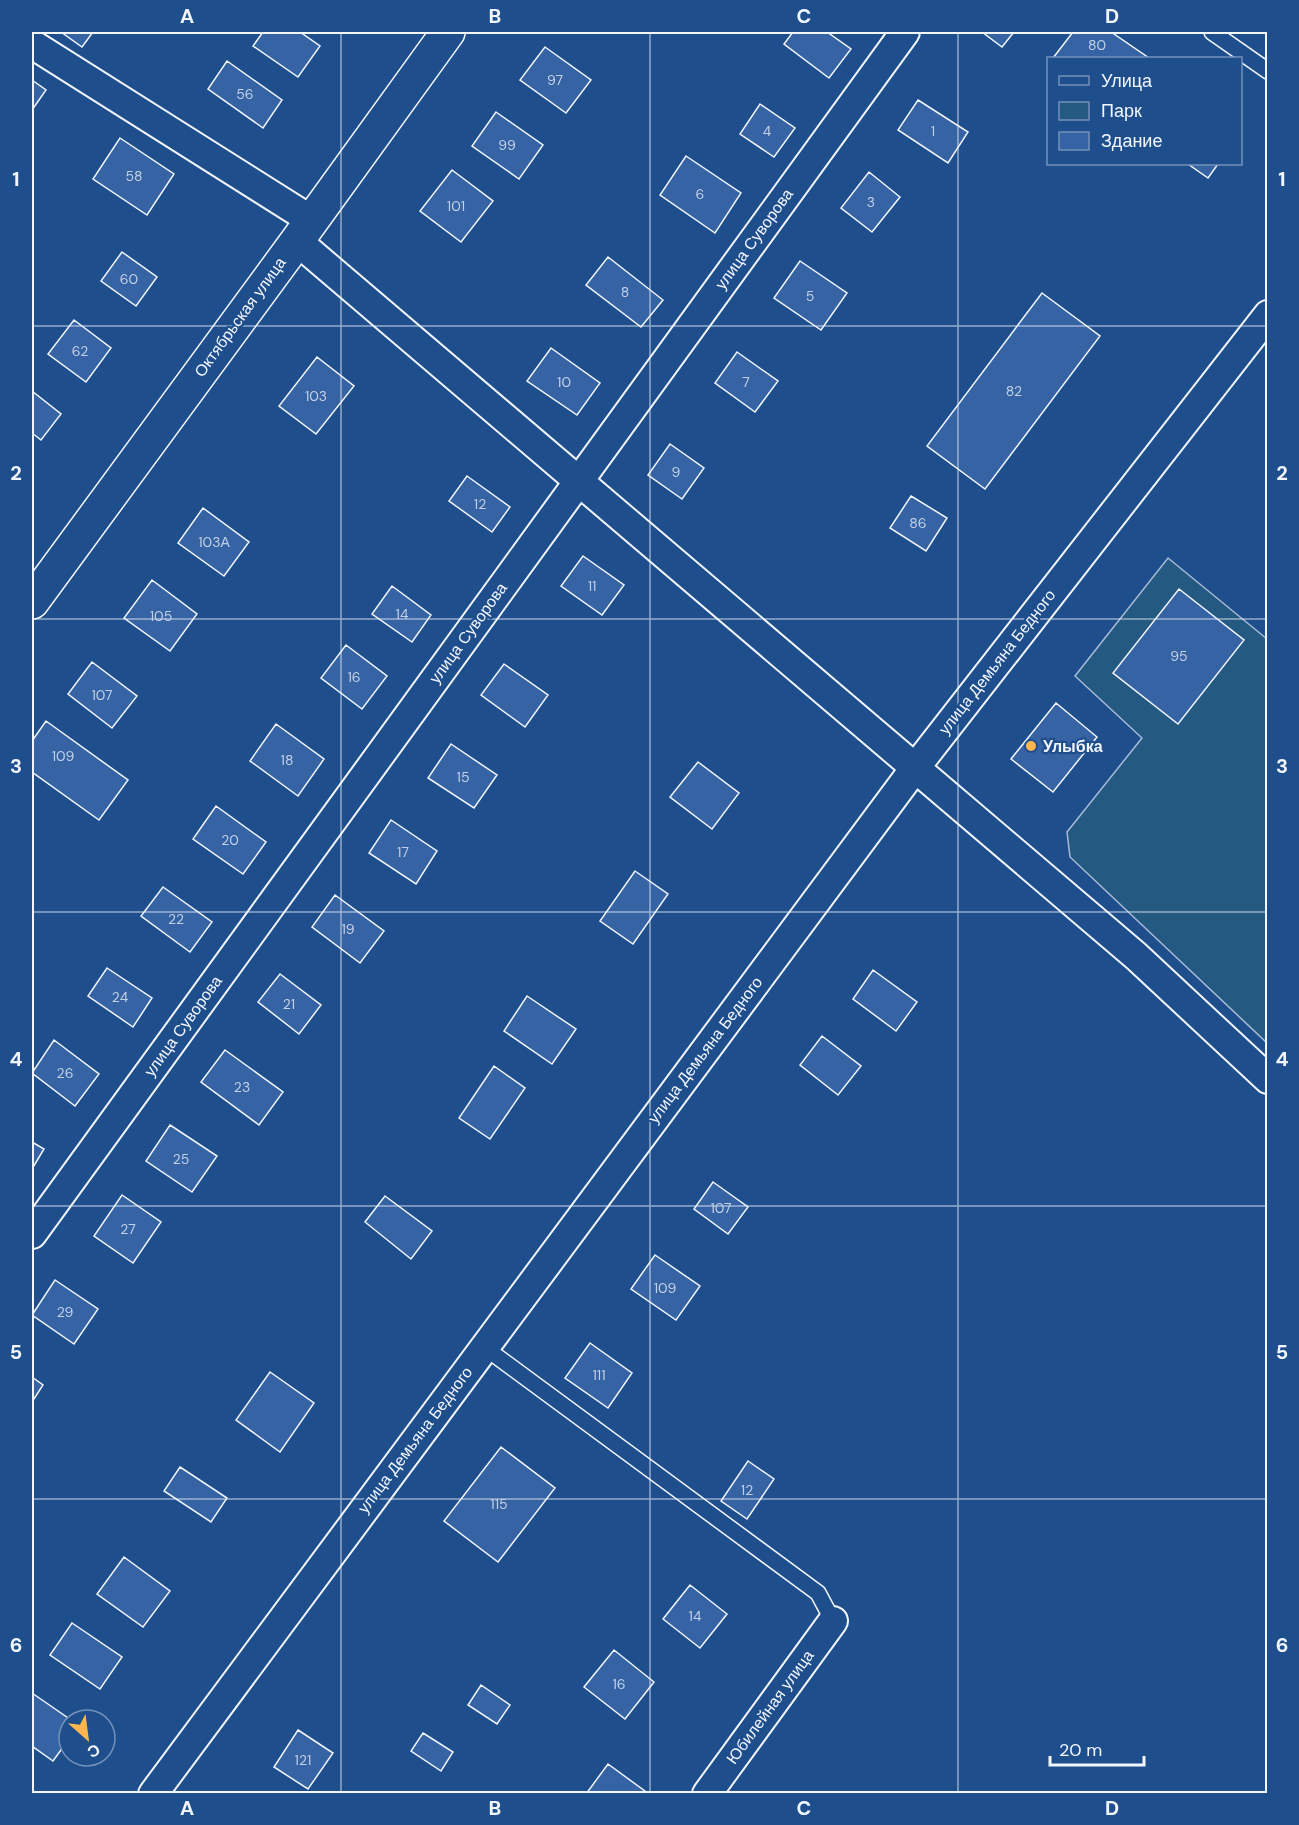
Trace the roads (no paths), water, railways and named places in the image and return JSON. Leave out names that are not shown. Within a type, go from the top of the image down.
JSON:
[{"type":"street","name":"Октябрьская улица","points":[[32,602],[447,32]]},
{"type":"street","name":"улица Суворова","points":[[32,1234],[905,32]]},
{"type":"street","points":[[32,44],[304,231],[579,481],[1136,956],[1268,1079]]},
{"type":"street","name":"улица Демьяна Бедного","points":[[153,1794],[915,768],[1268,315]]},
{"type":"street","name":"Юбилейная улица","points":[[707,1794],[833,1621]]},
{"type":"lane","points":[[1212,32],[1268,71]]},
{"type":"lane","points":[[484,1347],[818,1593],[833,1621]]},
{"type":"place","name":"Улыбка","points":[[1031,746]]}]
